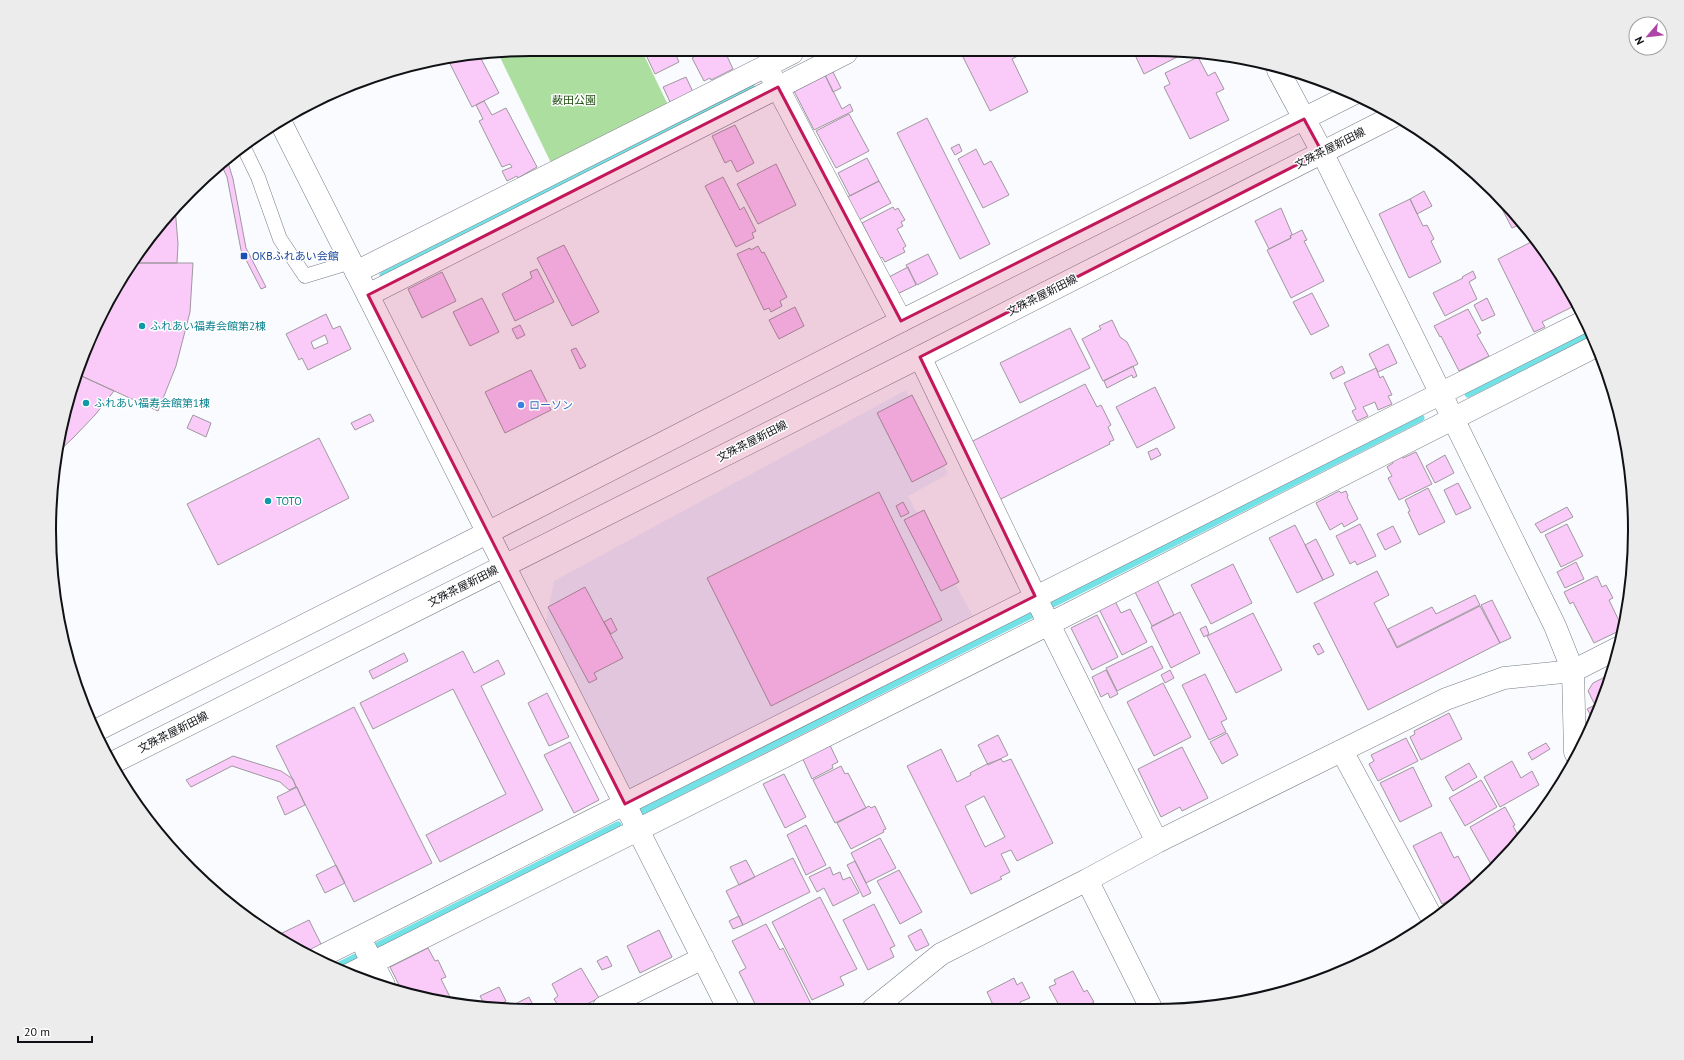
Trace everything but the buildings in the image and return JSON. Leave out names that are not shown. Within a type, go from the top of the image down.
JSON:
[{"type":"street","points":[[353,267],[763,59],[778,56]]},
{"type":"street","points":[[368,295],[840,56]]},
{"type":"street","points":[[763,59],[901,321]]},
{"type":"street","points":[[1279,73],[1322,152],[1555,626],[1573,671],[1575,747]]},
{"type":"street","points":[[100,729],[487,533],[901,321],[1347,97]]},
{"type":"street","name":"文殊茶屋新田線","points":[[117,761],[920,357],[1389,119]]},
{"type":"street","points":[[282,127],[726,1004]]},
{"type":"street","points":[[322,956],[1035,596],[1580,323]]},
{"type":"street","points":[[356,971],[638,828],[1049,624],[1592,348]]},
{"type":"street","points":[[920,357],[1035,596],[1157,842]]},
{"type":"street","points":[[879,1004],[941,954],[1087,880],[1157,842],[1446,699],[1504,678],[1573,671],[1612,652]]},
{"type":"street","points":[[1342,751],[1430,915]]},
{"type":"street","points":[[1087,880],[1143,1004]]},
{"type":"street","points":[[359,937],[382,980]]},
{"type":"street","points":[[612,1004],[703,958]]},
{"type":"lane","points":[[246,151],[258,177],[280,239],[305,276],[353,267]]},
{"type":"highlighted area","points":[[778,87],[901,321],[1304,119],[1322,152],[920,357],[1035,596],[625,804],[368,295]]},
{"type":"shaded area","points":[[906,390],[948,474],[908,496],[976,622],[639,792],[626,784],[546,621],[554,581]]},
{"type":"green space","name":"薮田公園","points":[[644,56],[668,105],[551,163],[500,57]]},
{"type":"waterway","points":[[383,275],[752,88]]},
{"type":"waterway","points":[[1468,394],[1586,335]]},
{"type":"waterway","points":[[1051,605],[1421,418]]},
{"type":"waterway","points":[[642,811],[1033,614]]},
{"type":"waterway","points":[[377,946],[618,825]]},
{"type":"waterway","points":[[341,964],[358,956]]},
{"type":"place","name":"OKBふれあい会館","points":[[244,256]]},
{"type":"place","name":"ふれあい福寿会館第2棟","points":[[142,326]]},
{"type":"place","name":"ふれあい福寿会館第1棟","points":[[86,403]]},
{"type":"place","name":"ローソン","points":[[521,405]]},
{"type":"place","name":"TOTO","points":[[268,501]]}]
